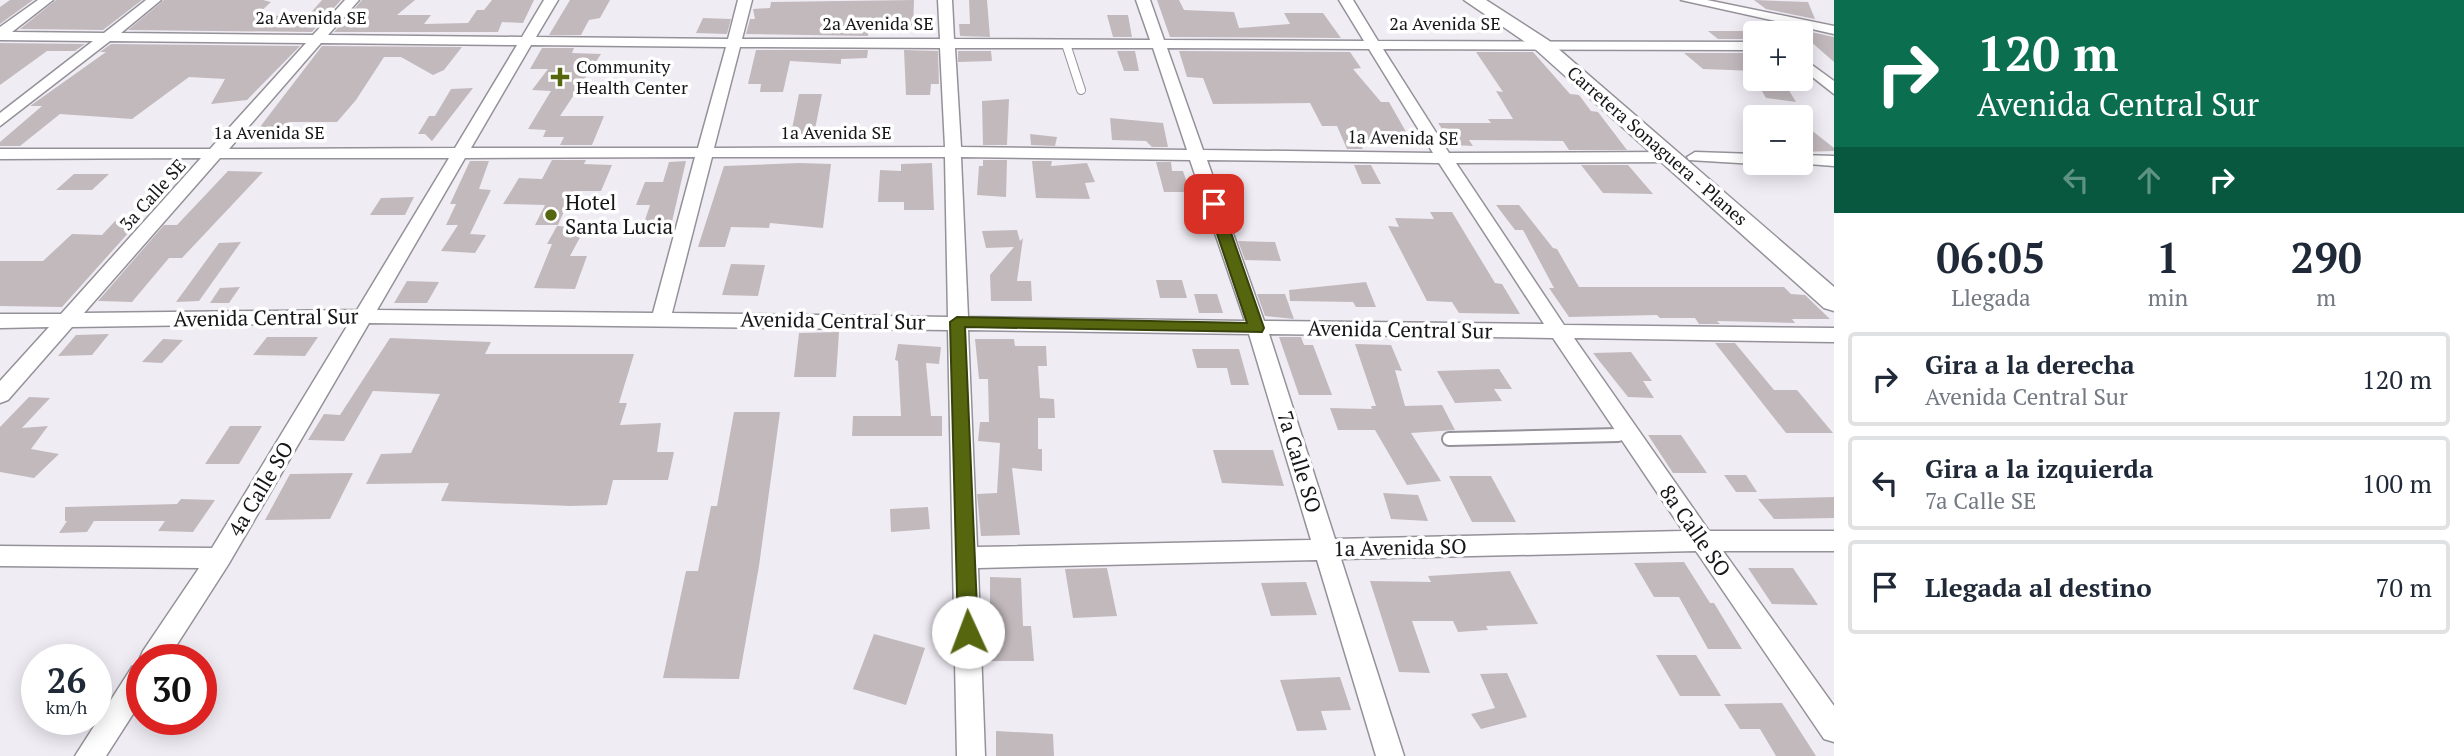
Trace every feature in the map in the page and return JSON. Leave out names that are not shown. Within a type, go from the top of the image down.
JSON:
[{"type":"main road","name":"Carretera Sonaguera - Planes","points":[[1473,0],[1549,44]]},
{"type":"main road","name":"Carretera Sonaguera - Planes","points":[[1489,0],[1549,44],[1834,281]]},
{"type":"main road","name":"Carretera Sonaguera - Planes","points":[[1683,157],[1834,302]]},
{"type":"street","points":[[0,35],[47,0]]},
{"type":"street","points":[[0,121],[154,0]]},
{"type":"street","name":"3a Calle SE","points":[[0,395],[352,0]]},
{"type":"street","name":"4a Calle SO","points":[[163,644],[219,558],[551,0]]},
{"type":"street","points":[[661,319],[746,0]]},
{"type":"street","points":[[945,0],[945,43],[953,152],[971,756]]},
{"type":"street","name":"7a Calle SO","points":[[1143,0],[1257,328],[1391,756]]},
{"type":"street","name":"8a Calle SO","points":[[1346,0],[1442,158],[1558,332],[1834,729]]},
{"type":"street","points":[[1688,0],[1834,30]]},
{"type":"street","points":[[1730,0],[1754,21]]},
{"type":"street","name":"2a Avenida SE","points":[[0,35],[734,43],[1743,46]]},
{"type":"street","points":[[1813,71],[1834,89]]},
{"type":"street","name":"1a Avenida SE","points":[[0,154],[953,152],[1743,159]]},
{"type":"street","points":[[1813,160],[1834,161]]},
{"type":"street","name":"Avenida Central Sur","points":[[0,321],[364,316],[1834,335]]},
{"type":"street","name":"1a Avenida SO","points":[[965,558],[1702,541],[1834,541]]},
{"type":"street","points":[[0,556],[219,558]]},
{"type":"street","points":[[89,756],[126,700]]},
{"type":"lane","points":[[1066,44],[1081,90]]},
{"type":"lane","points":[[1450,439],[1629,435]]},
{"type":"building","points":[[10,0],[33,0],[0,24],[0,7]]},
{"type":"building","points":[[56,0],[142,0],[103,30],[20,29]]},
{"type":"building","points":[[164,0],[263,0],[271,2],[257,15],[307,17],[322,0],[341,0],[312,32],[128,30]]},
{"type":"building","points":[[362,0],[415,0],[397,15],[431,15],[424,24],[468,23],[477,10],[484,10],[492,0],[534,0],[523,23],[502,22],[498,32],[334,32]]},
{"type":"building","points":[[570,0],[610,0],[600,18],[589,20],[581,35],[549,35]]},
{"type":"building","points":[[914,0],[913,28],[869,28],[868,36],[746,34],[750,19],[755,19],[753,9],[770,8],[771,2]]},
{"type":"building","points":[[969,0],[987,0],[990,37],[960,36],[959,24],[970,24]]},
{"type":"building","points":[[1157,0],[1179,0],[1184,10],[1234,12],[1239,28],[1290,24],[1284,13],[1323,13],[1341,38],[1170,37]]},
{"type":"building","points":[[1754,0],[1808,2],[1815,19],[1766,9]]},
{"type":"building","points":[[1107,15],[1128,15],[1132,37],[1113,37]]},
{"type":"building","points":[[703,18],[731,19],[727,34],[696,33]]},
{"type":"building","points":[[1708,31],[1743,31],[1743,39],[1718,39]]},
{"type":"building","points":[[1813,32],[1834,37],[1834,62],[1813,44]]},
{"type":"building","points":[[0,43],[85,44],[75,51],[47,51],[0,85]]},
{"type":"building","points":[[111,44],[300,46],[247,100],[211,104],[225,79],[189,77],[132,119],[60,114],[20,146],[0,146],[0,142],[42,106],[30,106],[106,52],[100,52]]},
{"type":"building","points":[[322,46],[462,47],[444,70],[433,75],[401,57],[384,57],[356,100],[337,122],[290,122],[277,140],[250,140]]},
{"type":"building","points":[[542,48],[574,48],[572,53],[601,54],[560,116],[604,116],[592,145],[560,145],[564,137],[543,137],[546,130],[528,129],[551,91],[532,90],[548,69],[530,69]]},
{"type":"building","points":[[756,50],[868,50],[867,58],[841,59],[841,64],[790,61],[783,92],[760,92],[761,84],[748,84]]},
{"type":"building","points":[[904,50],[938,51],[939,84],[931,84],[930,95],[906,95]]},
{"type":"building","points":[[958,51],[991,51],[992,61],[958,62]]},
{"type":"building","points":[[1117,51],[1135,51],[1139,71],[1124,71]]},
{"type":"building","points":[[1179,51],[1350,52],[1361,68],[1353,69],[1381,102],[1389,102],[1413,144],[1359,142],[1363,149],[1347,149],[1337,126],[1322,126],[1310,103],[1213,104],[1203,78],[1187,77]]},
{"type":"building","points":[[1476,52],[1533,52],[1570,94],[1579,95],[1591,111],[1598,112],[1627,150],[1569,150],[1563,141],[1469,140],[1473,146],[1453,145],[1438,123],[1491,123],[1488,119],[1513,119],[1496,91],[1503,92]]},
{"type":"building","points":[[1684,53],[1743,53],[1743,71],[1703,69]]},
{"type":"building","points":[[473,88],[432,141],[425,134],[418,134],[429,116],[435,116],[451,89]]},
{"type":"building","points":[[1762,91],[1789,91],[1796,102],[1766,98]]},
{"type":"building","points":[[799,94],[822,94],[814,134],[791,134]]},
{"type":"building","points":[[1009,99],[1007,145],[983,145],[982,101]]},
{"type":"building","points":[[1110,118],[1163,123],[1168,147],[1152,147],[1146,141],[1112,140]]},
{"type":"building","points":[[1813,131],[1834,148],[1834,151],[1813,152]]},
{"type":"building","points":[[1030,134],[1057,137],[1055,146],[1031,145]]},
{"type":"building","points":[[552,160],[586,160],[584,164],[612,165],[601,191],[573,191],[558,225],[535,225],[545,205],[503,204],[519,178],[542,179]]},
{"type":"building","points":[[983,160],[1007,160],[1006,197],[977,195],[979,166],[983,166]]},
{"type":"building","points":[[470,161],[489,161],[479,189],[491,190],[470,234],[486,235],[475,253],[441,251],[458,225],[446,225],[456,204],[450,204]]},
{"type":"building","points":[[686,161],[671,226],[643,226],[650,205],[636,205],[645,182],[663,182],[669,162]]},
{"type":"building","points":[[1032,161],[1052,161],[1051,166],[1087,163],[1095,182],[1085,183],[1090,199],[1036,198]]},
{"type":"building","points":[[1156,162],[1171,162],[1172,171],[1183,171],[1190,192],[1164,192]]},
{"type":"building","points":[[932,163],[934,210],[904,210],[904,202],[878,202],[880,170],[901,171],[901,164]]},
{"type":"building","points":[[831,164],[823,228],[770,223],[769,228],[731,227],[725,247],[698,247],[724,166]]},
{"type":"building","points":[[1354,165],[1371,165],[1381,184],[1362,184]]},
{"type":"building","points":[[1581,165],[1628,165],[1653,194],[1603,193]]},
{"type":"building","points":[[228,171],[263,172],[182,258],[169,258],[132,302],[98,301],[164,225],[177,225]]},
{"type":"building","points":[[74,174],[109,174],[92,190],[56,190]]},
{"type":"building","points":[[414,197],[405,215],[370,215],[381,198]]},
{"type":"building","points":[[1496,205],[1519,205],[1553,248],[1557,249],[1579,287],[1784,287],[1791,294],[1805,295],[1830,319],[1792,319],[1795,323],[1717,321],[1720,324],[1699,324],[1695,318],[1660,318],[1657,315],[1569,317],[1549,288],[1554,288],[1523,230],[1515,230]]},
{"type":"building","points":[[1430,212],[1452,212],[1495,283],[1502,284],[1520,314],[1459,313],[1452,302],[1427,301],[1388,226],[1399,227],[1395,218],[1434,219]]},
{"type":"building","points":[[115,221],[139,221],[62,307],[0,306],[0,261],[43,261],[72,234],[102,235]]},
{"type":"building","points":[[557,226],[585,228],[570,256],[587,256],[575,289],[534,288],[552,244],[547,244]]},
{"type":"building","points":[[1017,230],[1020,241],[1023,238],[1017,281],[1031,281],[1032,301],[991,301],[990,275],[1014,247],[986,248],[982,231]]},
{"type":"building","points":[[1238,241],[1275,242],[1281,261],[1245,260]]},
{"type":"building","points":[[241,242],[199,301],[176,302],[219,243]]},
{"type":"building","points":[[731,264],[765,265],[758,296],[722,295]]},
{"type":"building","points":[[1156,280],[1182,280],[1187,298],[1160,298]]},
{"type":"building","points":[[407,281],[439,282],[427,303],[394,303]]},
{"type":"building","points":[[1366,282],[1376,307],[1356,307],[1353,302],[1290,301],[1289,290]]},
{"type":"building","points":[[240,287],[229,303],[210,303],[220,288]]},
{"type":"building","points":[[1194,294],[1217,294],[1223,313],[1199,313]]},
{"type":"building","points":[[1257,294],[1285,294],[1294,319],[1265,316]]},
{"type":"building","points":[[839,332],[836,377],[794,377],[799,333]]},
{"type":"building","points":[[109,334],[92,355],[58,356],[76,335]]},
{"type":"building","points":[[267,337],[318,337],[305,356],[253,355]]},
{"type":"building","points":[[1279,337],[1301,337],[1304,345],[1313,345],[1332,395],[1299,395]]},
{"type":"building","points":[[390,338],[491,342],[485,354],[634,354],[619,403],[627,403],[620,425],[661,423],[657,452],[674,452],[668,480],[613,480],[607,505],[570,506],[441,501],[449,483],[366,484],[381,454],[411,453],[440,394],[373,391],[344,441],[308,440],[324,414],[340,415]]},
{"type":"building","points":[[163,339],[183,340],[162,363],[142,362]]},
{"type":"building","points":[[975,339],[1014,339],[1015,346],[1046,346],[1047,366],[1038,366],[1040,398],[1054,399],[1055,418],[1038,418],[1038,449],[1042,449],[1042,471],[1012,468],[1020,535],[981,536],[977,494],[997,493],[1000,443],[978,441],[980,422],[989,422],[988,379],[979,379]]},
{"type":"building","points":[[1715,343],[1735,343],[1774,390],[1797,390],[1833,433],[1786,433]]},
{"type":"building","points":[[898,344],[941,347],[939,364],[926,363],[931,416],[942,416],[942,436],[852,436],[853,416],[901,416],[898,361],[895,360]]},
{"type":"building","points":[[1355,344],[1391,345],[1402,371],[1395,370],[1405,406],[1442,405],[1455,430],[1411,433],[1441,481],[1407,485],[1375,430],[1338,430],[1330,408],[1372,409],[1371,406],[1376,406]]},
{"type":"building","points":[[1192,349],[1239,349],[1249,385],[1231,385],[1227,368],[1197,368]]},
{"type":"building","points":[[1631,352],[1652,381],[1643,381],[1654,398],[1628,397],[1593,353]]},
{"type":"building","points":[[1499,369],[1512,389],[1494,389],[1502,401],[1455,403],[1437,371]]},
{"type":"building","points":[[29,397],[50,398],[22,428],[48,426],[31,449],[59,454],[34,478],[0,472],[0,427]]},
{"type":"building","points":[[734,412],[780,412],[759,566],[739,679],[663,678],[686,571],[698,571],[711,506],[717,506]]},
{"type":"building","points":[[230,426],[262,426],[239,464],[205,464]]},
{"type":"building","points":[[1648,435],[1681,435],[1707,473],[1673,473]]},
{"type":"building","points":[[1213,450],[1273,450],[1284,486],[1222,483]]},
{"type":"building","points":[[353,473],[330,519],[265,520],[290,474]]},
{"type":"building","points":[[1724,475],[1746,475],[1757,492],[1736,492]]},
{"type":"building","points":[[1449,476],[1491,476],[1516,522],[1472,522]]},
{"type":"building","points":[[1383,493],[1418,495],[1428,521],[1391,519]]},
{"type":"building","points":[[1834,497],[1834,518],[1774,519],[1758,499]]},
{"type":"building","points":[[181,499],[215,500],[193,532],[158,531],[165,521],[94,521],[87,532],[59,533],[67,521],[65,507],[177,504]]},
{"type":"building","points":[[928,507],[930,529],[891,532],[890,509]]},
{"type":"building","points":[[1684,562],[1710,603],[1714,603],[1742,649],[1708,649],[1679,597],[1654,597],[1634,563]]},
{"type":"building","points":[[1107,568],[1117,616],[1073,618],[1065,569]]},
{"type":"building","points":[[1748,568],[1793,568],[1818,605],[1772,604]]},
{"type":"building","points":[[1510,571],[1538,624],[1486,626],[1488,630],[1458,632],[1453,621],[1412,621],[1430,673],[1399,672],[1370,581],[1431,582],[1428,576]]},
{"type":"building","points":[[990,577],[1021,578],[1023,626],[1031,626],[1034,661],[987,661],[986,626],[990,626]]},
{"type":"building","points":[[1306,582],[1317,615],[1271,616],[1261,583]]},
{"type":"building","points":[[874,634],[925,648],[906,705],[853,689]]},
{"type":"building","points":[[1656,655],[1696,655],[1721,696],[1680,696]]},
{"type":"building","points":[[1507,673],[1527,717],[1481,729],[1471,714],[1495,708],[1480,674]]},
{"type":"building","points":[[1340,677],[1351,710],[1321,711],[1327,730],[1297,731],[1280,680]]},
{"type":"building","points":[[1782,703],[1816,756],[1776,756],[1760,729],[1740,729],[1724,704]]},
{"type":"building","points":[[996,731],[1053,734],[1054,756],[996,756]]},
{"type":"place","name":"Community Health Center","points":[[560,77]]},
{"type":"place","name":"Hotel Santa Lucia","points":[[551,215]]},
{"type":"route","points":[[968,632],[957,322],[1257,328],[1214,204]]}]
